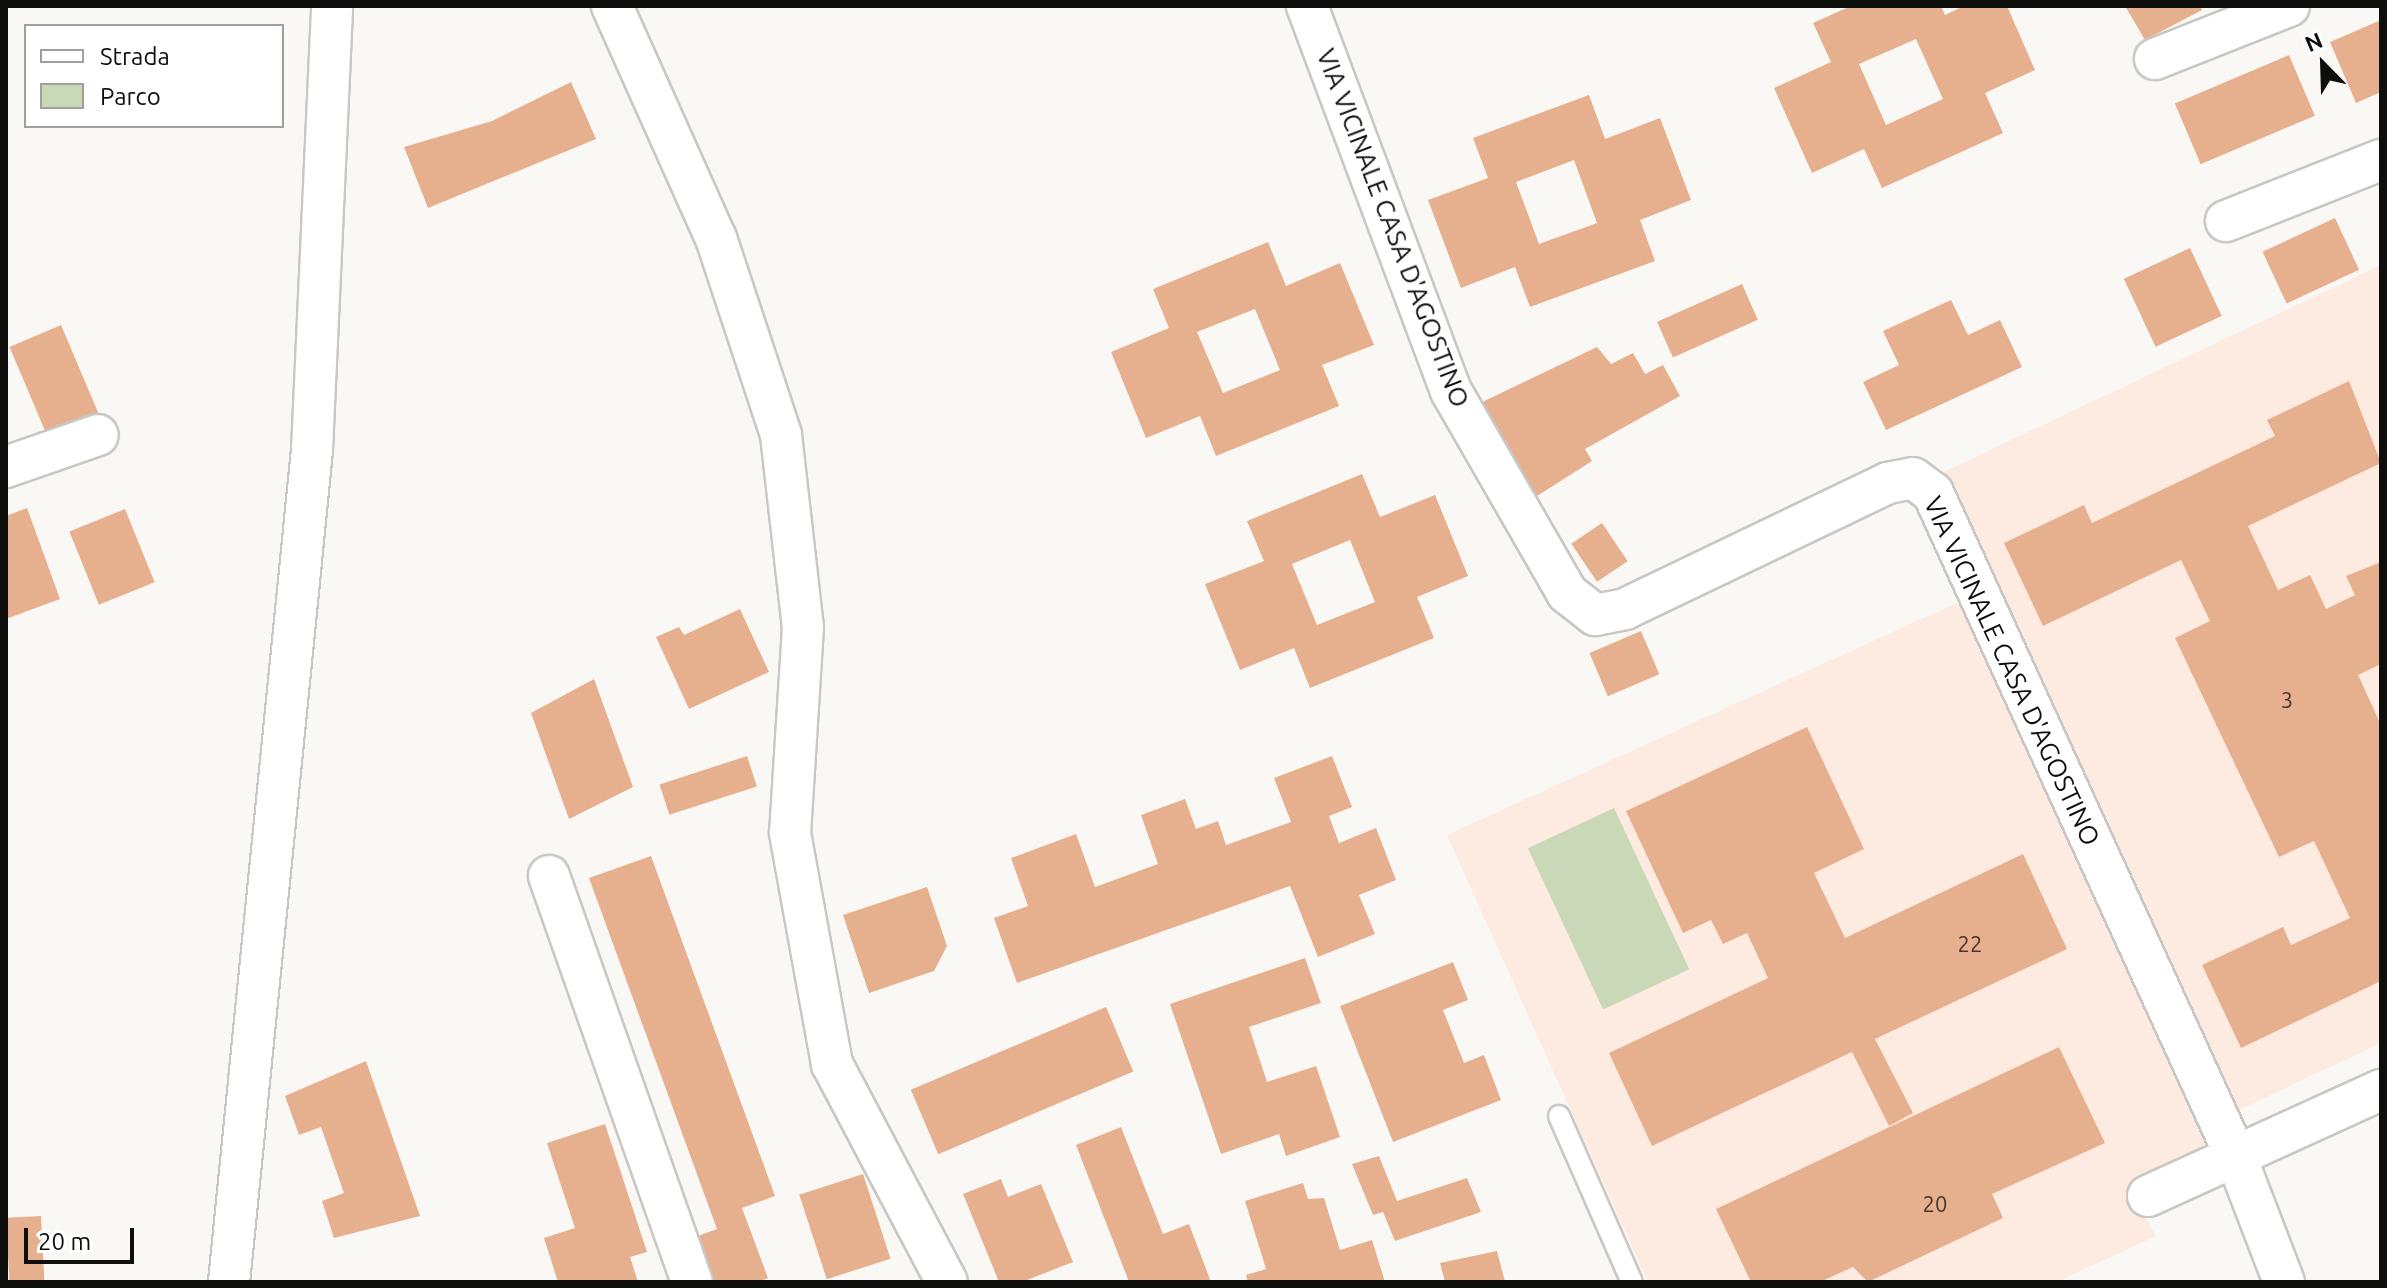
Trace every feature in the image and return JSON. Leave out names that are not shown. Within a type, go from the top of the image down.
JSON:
[{"type":"street","points":[[229,1282],[311,465],[332,6]]},
{"type":"street","points":[[612,6],[716,238],[781,435],[803,627],[790,833],[832,1064],[947,1282]]},
{"type":"street","name":"VIA VICINALE CASA D'AGOSTINO","points":[[1307,6],[1451,391],[1567,593],[1595,615],[1625,609],[1888,483],[1913,478],[1933,493],[2236,1157],[2284,1282]]},
{"type":"street","points":[[2155,59],[2289,6]]},
{"type":"street","points":[[2226,221],[2381,160]]},
{"type":"street","points":[[6,467],[98,435]]},
{"type":"street","points":[[549,876],[692,1282]]},
{"type":"street","points":[[2148,1196],[2381,1090]]},
{"type":"lane","points":[[1559,1116],[1632,1282]]},
{"type":"shaded area","points":[[2381,265],[2381,1043],[2207,1125],[2213,1153],[2131,1191],[2156,1236],[2057,1282],[1648,1282],[1447,835],[1961,601],[1908,489]]},
{"type":"green space","points":[[1614,808],[1689,969],[1603,1009],[1528,848]]},
{"type":"building","points":[[1851,6],[1941,6],[1945,15],[1964,6],[2007,6],[2035,70],[1985,93],[2003,133],[1882,188],[1864,149],[1812,173],[1774,88],[1831,62],[1813,23]],"holes":[[[1916,39],[1943,99],[1886,125],[1859,64]]]},
{"type":"building","points":[[2125,6],[2200,6],[2202,10],[2145,40]]},
{"type":"building","points":[[2381,20],[2381,92],[2356,103],[2330,42]]},
{"type":"building","points":[[2289,55],[2315,116],[2201,164],[2175,103]]},
{"type":"building","points":[[571,82],[596,139],[428,208],[404,147],[492,121]]},
{"type":"building","points":[[1589,95],[1605,139],[1660,118],[1691,200],[1640,220],[1655,261],[1530,307],[1515,267],[1461,288],[1428,200],[1488,178],[1473,138]],"holes":[[[1574,160],[1597,223],[1539,244],[1516,182]]]},
{"type":"building","points":[[2335,218],[2359,270],[2287,303],[2262,252]]},
{"type":"building","points":[[1268,242],[1286,286],[1340,263],[1374,345],[1322,365],[1339,406],[1216,456],[1200,416],[1146,438],[1111,352],[1169,328],[1153,289]],"holes":[[[1255,309],[1280,370],[1223,393],[1197,332]]]},
{"type":"building","points":[[2190,248],[2222,316],[2156,347],[2124,279]]},
{"type":"building","points":[[1742,284],[1758,320],[1673,357],[1657,322]]},
{"type":"building","points":[[1951,300],[1968,335],[2000,320],[2022,367],[1886,430],[1863,382],[1899,365],[1883,331]]},
{"type":"building","points":[[61,325],[98,412],[47,434],[9,347]]},
{"type":"building","points":[[1597,347],[1611,364],[1633,353],[1645,374],[1663,365],[1680,396],[1585,449],[1592,461],[1537,496],[1476,405]]},
{"type":"building","points":[[2349,381],[2381,463],[2248,526],[2278,590],[2310,575],[2326,609],[2355,595],[2346,576],[2381,562],[2381,664],[2358,675],[2381,725],[2381,981],[2241,1048],[2202,965],[2283,927],[2291,945],[2350,918],[2314,841],[2279,857],[2175,638],[2210,621],[2181,560],[2043,626],[2004,543],[2084,505],[2092,523],[2275,436],[2267,420]]},
{"type":"building","points":[[1362,474],[1380,517],[1435,495],[1468,576],[1417,597],[1434,638],[1310,688],[1294,648],[1240,670],[1205,584],[1264,561],[1247,521]],"holes":[[[1350,540],[1375,602],[1317,625],[1292,564]]]},
{"type":"building","points":[[27,508],[60,599],[6,619],[6,516]]},
{"type":"building","points":[[125,509],[155,582],[99,605],[69,531]]},
{"type":"building","points":[[1602,523],[1628,561],[1597,582],[1571,544]]},
{"type":"building","points":[[740,609],[769,672],[689,709],[656,637],[679,627],[684,635]]},
{"type":"building","points":[[1641,631],[1659,674],[1608,696],[1589,653]]},
{"type":"building","points":[[594,679],[633,787],[569,819],[531,713]]},
{"type":"building","points":[[1807,727],[1864,849],[1814,873],[1845,938],[2023,854],[2067,949],[1875,1039],[1913,1113],[1889,1126],[1852,1052],[1652,1146],[1609,1053],[1768,978],[1747,933],[1723,944],[1711,920],[1683,933],[1626,811]]},
{"type":"building","points":[[747,756],[757,786],[669,815],[660,784]]},
{"type":"building","points":[[1332,756],[1352,807],[1329,816],[1339,843],[1376,828],[1396,880],[1359,895],[1375,934],[1318,957],[1290,886],[1017,983],[994,918],[1028,906],[1011,858],[1076,834],[1095,887],[1158,864],[1141,815],[1185,799],[1196,829],[1218,821],[1226,845],[1291,822],[1274,778]]},
{"type":"building","points":[[651,856],[775,1196],[742,1208],[768,1278],[757,1282],[714,1282],[698,1236],[717,1229],[589,878]]},
{"type":"building","points":[[927,887],[947,946],[934,971],[869,993],[843,915]]},
{"type":"building","points":[[1305,958],[1321,1003],[1249,1027],[1267,1082],[1316,1066],[1340,1137],[1286,1156],[1279,1134],[1221,1154],[1170,1004]]},
{"type":"building","points":[[1453,962],[1468,1000],[1443,1010],[1464,1063],[1484,1055],[1501,1100],[1393,1142],[1340,1006]]},
{"type":"building","points":[[1106,1007],[1133,1071],[938,1154],[911,1090]]},
{"type":"building","points":[[2059,1047],[2105,1143],[1992,1194],[2003,1218],[1868,1282],[1853,1267],[1820,1282],[1751,1282],[1716,1209]]},
{"type":"building","points":[[366,1061],[420,1216],[334,1238],[322,1201],[344,1193],[321,1127],[299,1135],[285,1096]]},
{"type":"building","points":[[605,1124],[647,1252],[630,1257],[638,1282],[558,1282],[544,1238],[575,1228],[547,1143]]},
{"type":"building","points":[[1121,1127],[1163,1234],[1189,1224],[1211,1282],[1129,1282],[1076,1145]]},
{"type":"building","points":[[1379,1156],[1397,1201],[1467,1178],[1481,1212],[1395,1241],[1383,1212],[1373,1215],[1352,1164]]},
{"type":"building","points":[[863,1174],[891,1259],[827,1279],[799,1195]]},
{"type":"building","points":[[1001,1179],[1008,1197],[1041,1184],[1073,1262],[1022,1282],[999,1282],[963,1194]]},
{"type":"building","points":[[1303,1183],[1308,1199],[1324,1198],[1340,1250],[1372,1240],[1385,1282],[1248,1282],[1246,1275],[1266,1269],[1245,1201]]},
{"type":"building","points":[[41,1216],[44,1282],[9,1282],[6,1218]]},
{"type":"building","points":[[1497,1251],[1505,1282],[1445,1282],[1440,1263]]}]
